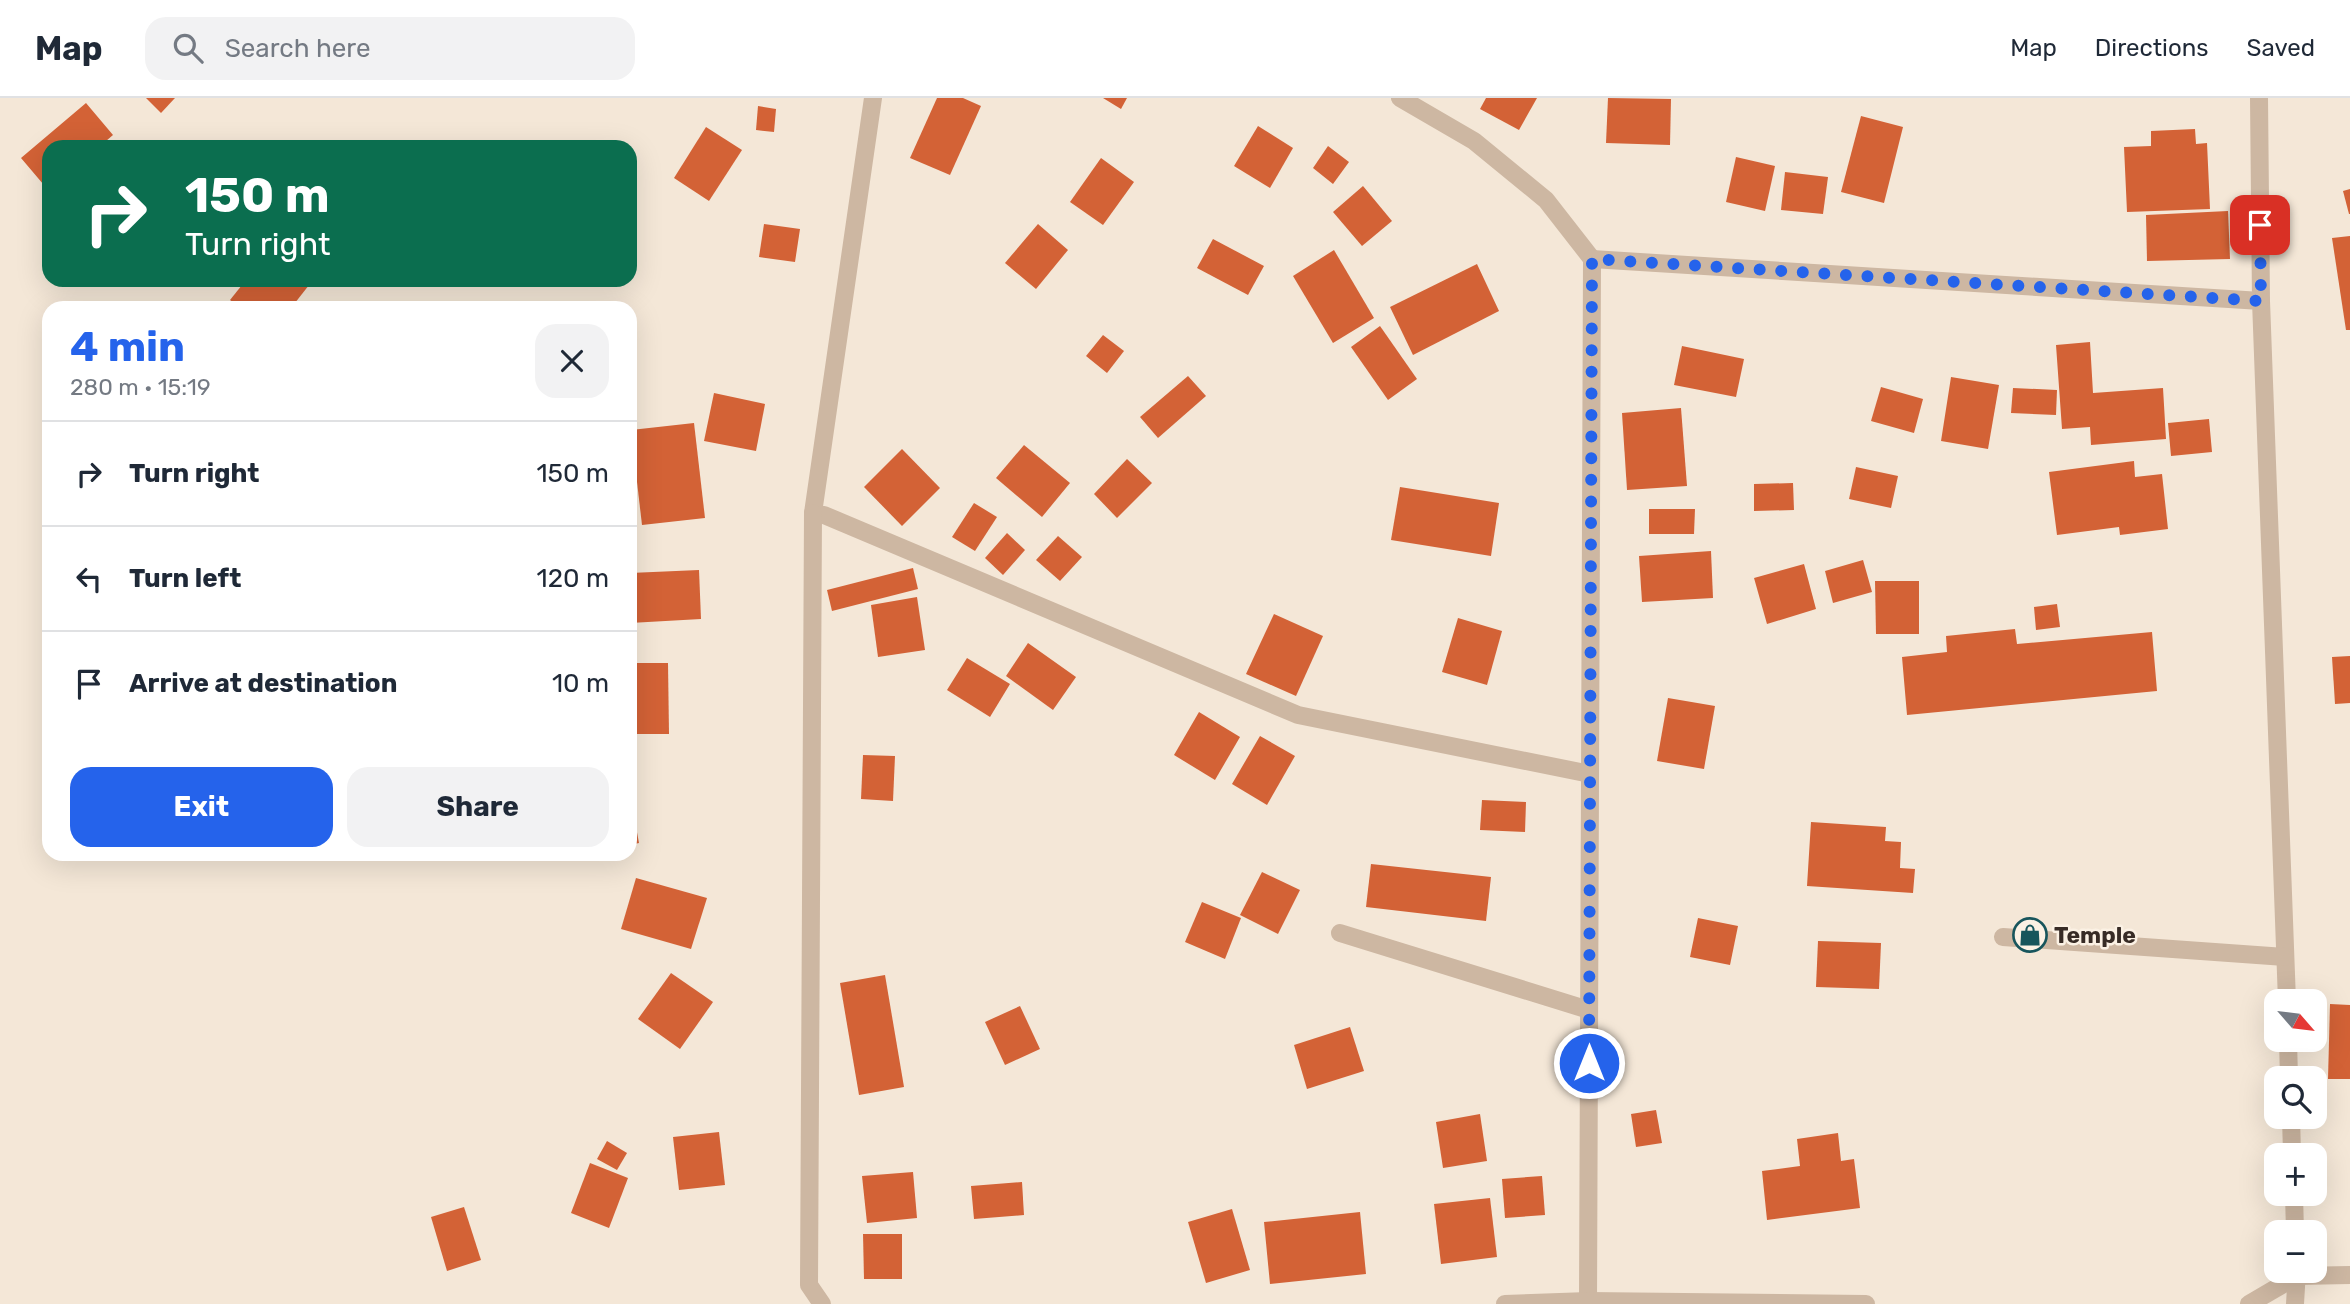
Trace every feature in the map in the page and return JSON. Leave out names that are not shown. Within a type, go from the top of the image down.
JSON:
[{"type":"street","points":[[822,1304],[809,1285],[813,513],[873,98]]},
{"type":"street","points":[[1400,98],[1474,141],[1546,200],[1592,259],[1588,1302]]},
{"type":"street","points":[[2259,98],[2261,301],[2286,989]]},
{"type":"street","points":[[1592,259],[2261,301]]},
{"type":"street","points":[[813,513],[824,515],[1298,715],[1590,774]]},
{"type":"street","points":[[1340,933],[1589,1010]]},
{"type":"street","points":[[2003,937],[2285,957]]},
{"type":"street","points":[[2327,1274],[2350,1275]]},
{"type":"street","points":[[2249,1304],[2282,1283]]},
{"type":"street","points":[[2295,1304],[2296,1283]]},
{"type":"street","points":[[1505,1304],[1866,1304]]},
{"type":"building","points":[[146,98],[175,98],[161,113]]},
{"type":"building","points":[[937,98],[963,98],[981,106],[950,175],[910,158]]},
{"type":"building","points":[[1103,98],[1127,98],[1121,109]]},
{"type":"building","points":[[1486,98],[1537,98],[1519,130],[1480,109]]},
{"type":"building","points":[[1608,98],[1671,99],[1670,145],[1606,143]]},
{"type":"building","points":[[86,103],[113,135],[107,140],[42,140]]},
{"type":"building","points":[[758,106],[776,109],[774,132],[756,130]]},
{"type":"building","points":[[1861,116],[1903,127],[1884,203],[1841,192]]},
{"type":"building","points":[[1258,126],[1293,148],[1270,188],[1234,166]]},
{"type":"building","points":[[706,127],[742,150],[709,201],[674,178]]},
{"type":"building","points":[[2195,129],[2196,144],[2207,143],[2210,209],[2127,212],[2124,147],[2151,146],[2151,131]]},
{"type":"building","points":[[42,140],[42,183],[21,158]]},
{"type":"building","points":[[1328,146],[1349,162],[1333,184],[1313,168]]},
{"type":"building","points":[[1736,157],[1775,166],[1765,211],[1726,202]]},
{"type":"building","points":[[1101,158],[1134,182],[1103,225],[1070,202]]},
{"type":"building","points":[[1785,172],[1828,177],[1823,214],[1781,210]]},
{"type":"building","points":[[1363,186],[1392,221],[1362,246],[1333,212]]},
{"type":"building","points":[[2350,189],[2350,214],[2349,214],[2343,191]]},
{"type":"building","points":[[2228,211],[2230,259],[2147,261],[2146,215]]},
{"type":"building","points":[[764,224],[800,229],[795,262],[759,257]]},
{"type":"building","points":[[1038,224],[1068,250],[1036,289],[1005,263]]},
{"type":"building","points":[[2350,236],[2350,330],[2346,330],[2332,238]]},
{"type":"building","points":[[1213,239],[1264,266],[1248,295],[1197,268]]},
{"type":"building","points":[[1334,250],[1374,318],[1333,343],[1293,276]]},
{"type":"building","points":[[1477,264],[1499,311],[1413,355],[1390,307]]},
{"type":"building","points":[[240,287],[308,287],[296,301],[230,300]]},
{"type":"building","points":[[1380,326],[1417,379],[1388,400],[1351,347]]},
{"type":"building","points":[[1103,335],[1124,351],[1107,373],[1086,356]]},
{"type":"building","points":[[2090,342],[2093,393],[2163,388],[2166,439],[2091,445],[2090,427],[2062,429],[2056,345]]},
{"type":"building","points":[[1682,346],[1744,359],[1736,397],[1674,385]]},
{"type":"building","points":[[1188,376],[1206,396],[1158,438],[1140,417]]},
{"type":"building","points":[[1951,377],[1999,385],[1988,449],[1941,441]]},
{"type":"building","points":[[1881,387],[1923,399],[1914,433],[1871,421]]},
{"type":"building","points":[[2013,388],[2057,390],[2056,415],[2011,413]]},
{"type":"building","points":[[714,393],[765,404],[756,451],[704,441]]},
{"type":"building","points":[[1681,408],[1687,486],[1627,490],[1622,413]]},
{"type":"building","points":[[2209,419],[2212,452],[2171,456],[2168,423]]},
{"type":"building","points":[[694,423],[705,518],[642,525],[637,482],[637,429]]},
{"type":"building","points":[[1024,445],[1070,483],[1042,517],[996,478]]},
{"type":"building","points":[[902,449],[940,488],[902,526],[864,487]]},
{"type":"building","points":[[1127,459],[1152,483],[1117,518],[1094,494]]},
{"type":"building","points":[[2134,461],[2135,477],[2162,474],[2168,529],[2120,535],[2119,527],[2057,535],[2049,472]]},
{"type":"building","points":[[1856,467],[1898,476],[1891,508],[1849,499]]},
{"type":"building","points":[[1793,483],[1794,510],[1754,511],[1754,484]]},
{"type":"building","points":[[1400,487],[1499,503],[1491,556],[1391,540]]},
{"type":"building","points":[[974,503],[997,517],[975,551],[952,537]]},
{"type":"building","points":[[1649,509],[1695,509],[1694,534],[1649,534]]},
{"type":"building","points":[[1007,533],[1025,550],[1003,575],[985,558]]},
{"type":"building","points":[[1058,536],[1082,557],[1060,581],[1036,560]]},
{"type":"building","points":[[1711,551],[1713,598],[1642,602],[1639,556]]},
{"type":"building","points":[[1863,560],[1872,592],[1833,603],[1825,571]]},
{"type":"building","points":[[1804,564],[1816,609],[1767,624],[1754,578]]},
{"type":"building","points":[[913,568],[918,589],[832,611],[827,590]]},
{"type":"building","points":[[699,570],[701,619],[637,623],[637,573]]},
{"type":"building","points":[[1875,581],[1919,581],[1919,634],[1876,634]]},
{"type":"building","points":[[917,597],[925,650],[878,657],[871,605]]},
{"type":"building","points":[[2057,604],[2060,627],[2036,630],[2034,607]]},
{"type":"building","points":[[1274,614],[1323,636],[1296,696],[1246,674]]},
{"type":"building","points":[[1458,618],[1502,631],[1487,685],[1442,672]]},
{"type":"building","points":[[2015,629],[2017,644],[2152,632],[2157,691],[1907,715],[1902,657],[1947,652],[1946,636]]},
{"type":"building","points":[[1028,643],[1076,677],[1053,710],[1006,676]]},
{"type":"building","points":[[2350,656],[2350,703],[2335,704],[2332,657]]},
{"type":"building","points":[[967,658],[1010,684],[990,717],[947,690]]},
{"type":"building","points":[[637,663],[668,663],[669,734],[637,734]]},
{"type":"building","points":[[1668,698],[1715,706],[1704,769],[1657,761]]},
{"type":"building","points":[[1199,712],[1240,737],[1215,780],[1174,755]]},
{"type":"building","points":[[1260,736],[1295,756],[1267,805],[1232,784]]},
{"type":"building","points":[[863,755],[895,756],[893,801],[861,799]]},
{"type":"building","points":[[1482,800],[1526,802],[1525,832],[1480,830]]},
{"type":"building","points":[[1811,822],[1886,827],[1885,841],[1901,842],[1900,868],[1915,869],[1913,893],[1807,886]]},
{"type":"building","points":[[1371,864],[1491,877],[1486,921],[1366,907]]},
{"type":"building","points":[[1262,872],[1300,890],[1278,934],[1240,915]]},
{"type":"building","points":[[636,878],[707,898],[691,949],[621,929]]},
{"type":"building","points":[[1202,902],[1241,918],[1225,959],[1185,942]]},
{"type":"building","points":[[1698,918],[1738,926],[1730,965],[1690,957]]},
{"type":"building","points":[[1818,941],[1881,943],[1879,989],[1816,987]]},
{"type":"building","points":[[671,973],[713,1002],[680,1049],[638,1019]]},
{"type":"building","points":[[885,975],[904,1087],[859,1095],[840,983]]},
{"type":"building","points":[[2330,1004],[2350,1005],[2350,1079],[2328,1079]]},
{"type":"building","points":[[1020,1006],[1040,1049],[1005,1065],[985,1022]]},
{"type":"building","points":[[1350,1027],[1364,1071],[1307,1089],[1294,1045]]},
{"type":"building","points":[[1656,1110],[1662,1143],[1636,1147],[1631,1114]]},
{"type":"building","points":[[1480,1114],[1487,1161],[1443,1168],[1436,1122]]},
{"type":"building","points":[[719,1132],[725,1185],[679,1190],[673,1137]]},
{"type":"building","points":[[1838,1133],[1841,1161],[1854,1159],[1860,1208],[1767,1220],[1762,1171],[1800,1166],[1797,1139]]},
{"type":"building","points":[[607,1141],[627,1153],[617,1170],[597,1159]]},
{"type":"building","points":[[590,1163],[628,1178],[609,1228],[571,1213]]},
{"type":"building","points":[[913,1172],[917,1218],[867,1223],[862,1176]]},
{"type":"building","points":[[1542,1176],[1545,1215],[1505,1218],[1502,1179]]},
{"type":"building","points":[[1022,1182],[1024,1215],[974,1219],[971,1186]]},
{"type":"building","points":[[1490,1198],[1497,1257],[1441,1264],[1434,1204]]},
{"type":"building","points":[[464,1207],[481,1260],[447,1271],[431,1217]]},
{"type":"building","points":[[1232,1209],[1250,1270],[1206,1283],[1188,1222]]},
{"type":"building","points":[[1360,1212],[1366,1274],[1270,1284],[1264,1222]]},
{"type":"building","points":[[863,1234],[902,1234],[902,1279],[864,1279]]},
{"type":"place","name":"Temple","points":[[2030,935]]},
{"type":"route","points":[[1589,1063],[1592,259],[2261,301],[2260,225]]}]
